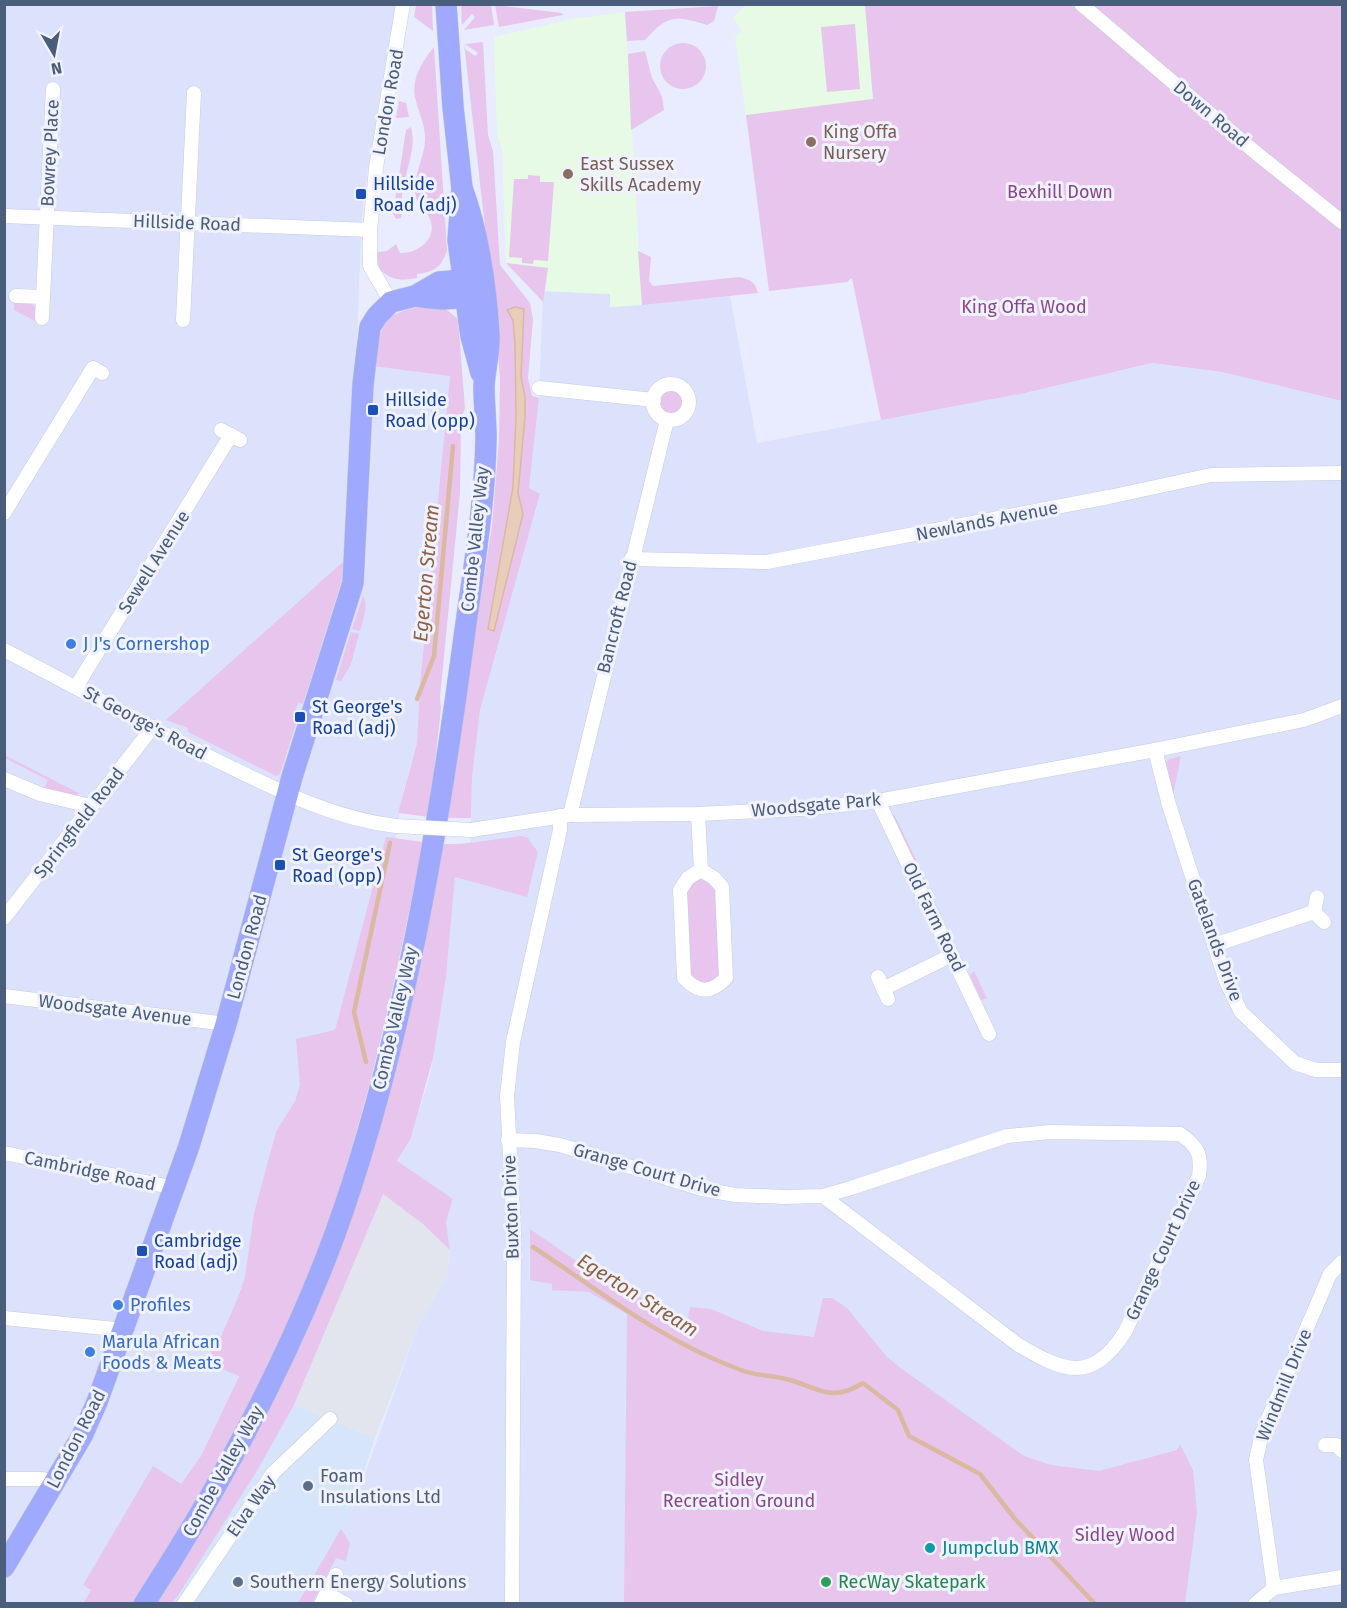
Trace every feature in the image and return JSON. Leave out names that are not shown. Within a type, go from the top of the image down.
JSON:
[{"type":"main road","name":"Combe Valley Way","points":[[144,1604],[231,1462],[286,1350],[335,1233],[381,1084],[423,890],[457,693],[481,507],[486,439],[484,385],[471,336],[475,222],[462,188],[453,107],[446,4]]},
{"type":"main road","points":[[391,302],[415,296],[438,299],[471,288]]},
{"type":"main road","name":"London Road","points":[[4,1568],[98,1402],[176,1188],[226,1024],[287,794],[353,583],[367,342],[377,316],[391,302]]},
{"type":"street","name":"London Road","points":[[391,302],[370,266],[370,230],[376,168],[403,4]]},
{"type":"street","name":"Down Road","points":[[1081,4],[1255,152],[1342,222]]},
{"type":"street","name":"Bowrey Place","points":[[42,318],[53,89]]},
{"type":"street","points":[[183,320],[194,93]]},
{"type":"street","name":"Hillside Road","points":[[4,216],[370,230]]},
{"type":"street","points":[[16,296],[43,297]]},
{"type":"street","points":[[4,513],[93,368],[102,373]]},
{"type":"street","points":[[669,384],[682,388],[687,394],[687,410],[682,416],[667,420],[657,412],[654,400],[659,389],[669,384]]},
{"type":"street","points":[[538,388],[654,400]]},
{"type":"street","name":"Bancroft Road","points":[[565,816],[667,420]]},
{"type":"street","name":"Sewell Avenue","points":[[76,687],[230,435]]},
{"type":"street","name":"Newlands Avenue","points":[[631,559],[767,562],[1109,497],[1211,475],[1342,473]]},
{"type":"street","name":"St George's Road","points":[[4,650],[287,794]]},
{"type":"street","name":"Woodsgate Park","points":[[287,794],[340,815],[396,826],[471,830],[565,816],[698,814],[801,809],[878,801],[1155,750],[1304,720],[1342,706]]},
{"type":"street","name":"Springfield Road","points":[[4,918],[153,727]]},
{"type":"street","name":"Gatelands Drive","points":[[1155,750],[1169,805],[1214,945],[1226,981],[1241,1012],[1295,1063],[1316,1070],[1342,1070]]},
{"type":"street","points":[[4,779],[40,794],[90,806]]},
{"type":"street","name":"Old Farm Road","points":[[878,801],[989,1034]]},
{"type":"street","points":[[698,814],[700,870]]},
{"type":"street","name":"Buxton Drive","points":[[512,1604],[514,1233],[507,1096],[513,1042],[565,816]]},
{"type":"street","points":[[700,870],[714,878],[722,887],[726,978],[718,986],[706,990],[694,988],[684,978],[680,890],[687,878],[700,870]]},
{"type":"street","points":[[1214,945],[1319,917],[1317,897]]},
{"type":"street","points":[[883,989],[952,955]]},
{"type":"street","name":"Woodsgate Avenue","points":[[4,996],[226,1024]]},
{"type":"street","name":"Grange Court Drive","points":[[508,1140],[560,1145],[702,1189],[735,1195],[822,1196],[1007,1136],[1050,1132],[1180,1134],[1192,1142],[1201,1161],[1199,1176],[1125,1332],[1111,1353],[1101,1361],[1078,1368],[1057,1364],[1017,1344],[822,1196]]},
{"type":"street","name":"Cambridge Road","points":[[4,1153],[176,1188]]},
{"type":"street","name":"Windmill Drive","points":[[1274,1588],[1256,1460],[1262,1433],[1330,1274],[1342,1262]]},
{"type":"street","points":[[4,1318],[125,1330]]},
{"type":"street","name":"Elva Way","points":[[184,1604],[273,1473],[330,1419]]},
{"type":"street","points":[[1335,1447],[1342,1432]]},
{"type":"street","points":[[4,1479],[43,1479],[54,1483]]},
{"type":"street","points":[[336,1575],[324,1599],[346,1604]]},
{"type":"street","points":[[1256,1604],[1274,1588],[1342,1577]]},
{"type":"shaded area","points":[[5,5],[397,5],[382,106],[368,168],[362,217],[356,362],[450,375],[420,684],[417,743],[403,792],[395,839],[386,838],[335,1030],[345,1038],[239,1375],[201,1456],[95,1603],[5,1604]]},
{"type":"shaded area","name":"King Offa Nursery","points":[[745,5],[865,5],[873,99],[767,269],[735,37],[742,31],[733,18]]},
{"type":"shaded area","name":"East Sussex Skills Academy","points":[[625,12],[642,305],[610,307],[610,294],[546,291],[547,268],[506,263],[502,150],[497,134],[494,37],[572,19]]},
{"type":"shaded area","points":[[543,291],[610,294],[611,307],[730,296],[757,443],[1025,393],[1152,363],[1222,372],[1342,401],[1342,1603],[298,1604],[349,1518],[419,1324],[447,1276],[450,1250],[446,1222],[453,1199],[397,1162],[411,1138],[430,1075],[446,977],[455,877],[452,844],[471,842],[472,778],[480,710],[540,495],[529,488],[539,398]]},
{"type":"shaded area","points":[[515,307],[524,309],[521,377],[525,396],[525,417],[518,493],[523,514],[494,631],[488,629],[513,487],[516,416],[515,344],[513,320],[507,310]]},
{"type":"shaded area","points":[[383,1193],[423,1224],[450,1250],[447,1276],[419,1324],[375,1438],[294,1405]]},
{"type":"shaded area","points":[[294,1405],[375,1438],[349,1518],[298,1603],[172,1604],[257,1471]]},
{"type":"green space","points":[[416,5],[432,5],[433,31],[414,17]]},
{"type":"green space","points":[[461,5],[491,5],[494,25],[464,30],[475,17],[472,14],[462,25],[462,30]]},
{"type":"green space","points":[[495,5],[562,13],[563,15],[499,27]]},
{"type":"green space","name":"Bexhill Down","points":[[865,5],[1342,5],[1342,401],[1222,372],[1152,363],[1025,393],[881,420],[852,278],[847,282],[769,291],[746,115],[873,99]]},
{"type":"green space","points":[[718,6],[714,21],[707,25],[672,19],[659,26],[645,40],[627,41],[625,12]]},
{"type":"green space","points":[[855,24],[860,89],[827,92],[821,27]]},
{"type":"green space","points":[[483,42],[488,135],[493,151],[500,265],[530,303],[533,319],[528,378],[532,396],[539,398],[529,488],[540,494],[480,710],[472,778],[471,818],[445,818],[492,526],[499,440],[500,377],[494,305],[465,48],[475,56],[478,53],[465,44]]},
{"type":"green space","points":[[683,43],[699,50],[706,66],[699,82],[683,89],[667,82],[660,66],[667,50]]},
{"type":"green space","points":[[434,47],[447,250],[443,261],[433,270],[417,274],[417,278],[397,279],[379,269],[377,252],[387,251],[396,244],[400,253],[418,249],[428,240],[432,229],[431,222],[418,201],[415,191],[425,135],[414,90],[419,70]]},
{"type":"green space","points":[[645,51],[652,78],[662,96],[664,110],[631,130],[628,54]]},
{"type":"green space","points":[[399,101],[406,103],[409,117],[396,118]]},
{"type":"green space","points":[[411,127],[413,144],[402,194],[402,215],[401,218],[396,219],[393,214],[406,130]]},
{"type":"green space","points":[[528,175],[540,176],[540,182],[554,182],[548,261],[534,260],[533,264],[522,263],[522,258],[509,257],[514,179],[528,179]]},
{"type":"green space","points":[[638,251],[651,257],[649,281],[653,286],[739,277],[752,282],[758,293],[642,305]]},
{"type":"green space","points":[[506,263],[548,268],[543,302]]},
{"type":"green space","points":[[14,301],[32,304],[35,308],[35,321],[14,310]]},
{"type":"green space","points":[[431,305],[442,306],[458,319],[465,408],[461,419],[460,493],[429,817],[398,813],[417,743],[420,684],[450,376],[373,366],[379,338],[387,321],[403,311]]},
{"type":"green space","points":[[671,391],[679,394],[682,402],[679,410],[671,413],[663,410],[660,402],[663,394]]},
{"type":"green space","points":[[344,561],[341,583],[303,704],[298,703],[294,715],[298,717],[280,774],[276,776],[188,732],[188,728],[166,720]]},
{"type":"green space","points":[[363,596],[365,609],[360,631],[352,629]]},
{"type":"green space","points":[[351,632],[359,634],[351,664],[341,681],[336,680]]},
{"type":"green space","points":[[4,755],[79,793],[76,796],[44,789],[48,780],[5,758]]},
{"type":"green space","points":[[1181,756],[1173,795],[1165,763]]},
{"type":"green space","points":[[894,814],[921,870],[919,871],[893,816]]},
{"type":"green space","points":[[386,837],[423,842],[366,1099],[328,1224],[305,1286],[279,1347],[246,1413],[211,1477],[135,1603],[86,1603],[84,1602],[91,1590],[83,1585],[153,1466],[181,1484],[201,1456],[239,1376],[205,1362],[220,1339],[239,1295],[245,1277],[254,1213],[276,1132],[295,1101],[300,1085],[296,1039],[335,1030]]},
{"type":"green space","points":[[527,837],[538,852],[527,897],[455,877],[446,977],[433,1058],[411,1138],[397,1161],[453,1199],[446,1222],[450,1250],[423,1224],[383,1194],[294,1405],[257,1471],[179,1594],[172,1603],[155,1604],[211,1515],[311,1318],[442,844],[462,844]]},
{"type":"green space","points":[[701,878],[710,880],[716,888],[720,975],[706,985],[690,977],[685,890],[690,882]]},
{"type":"green space","points":[[974,971],[987,998],[981,1000],[970,975]]},
{"type":"green space","name":"Sidley Recreation Ground","points":[[530,1229],[610,1284],[688,1319],[690,1307],[711,1309],[763,1331],[814,1337],[823,1298],[832,1298],[847,1308],[887,1357],[902,1369],[1024,1456],[1051,1465],[1099,1471],[1177,1450],[1180,1444],[1193,1470],[1197,1513],[1185,1603],[624,1603],[627,1314],[589,1292],[552,1290],[552,1284],[530,1280]]},
{"type":"green space","points":[[341,1529],[350,1543],[346,1561],[336,1558],[312,1603],[298,1603]]},
{"type":"waterway","name":"Egerton Stream","points":[[417,699],[434,656],[453,446]]},
{"type":"waterway","name":"Egerton Stream","points":[[366,1062],[354,1012],[390,843]]},
{"type":"waterway","name":"Egerton Stream","points":[[533,1247],[659,1331],[713,1359],[746,1372],[786,1379],[824,1392],[841,1392],[863,1383],[898,1410],[909,1436],[980,1474],[1015,1519],[1095,1604]]},
{"type":"place","name":"King Offa Nursery","points":[[811,142]]},
{"type":"place","name":"East Sussex Skills Academy","points":[[568,174]]},
{"type":"place","name":"Hillside Road (adj)","points":[[361,194]]},
{"type":"place","name":"Hillside Road (opp)","points":[[373,410]]},
{"type":"place","name":"J J's Cornershop","points":[[71,644]]},
{"type":"place","name":"St George's Road (adj)","points":[[300,717]]},
{"type":"place","name":"St George's Road (opp)","points":[[280,865]]},
{"type":"place","name":"Cambridge Road (adj)","points":[[142,1251]]},
{"type":"place","name":"Profiles","points":[[118,1305]]},
{"type":"place","name":"Marula African Foods & Meats","points":[[90,1352]]},
{"type":"place","name":"Foam Insulations Ltd","points":[[308,1486]]},
{"type":"place","name":"Jumpclub BMX","points":[[930,1548]]},
{"type":"place","name":"Southern Energy Solutions","points":[[238,1582]]},
{"type":"place","name":"RecWay Skatepark","points":[[826,1582]]},
{"type":"park label","name":"King Offa Wood","points":[[1024,307]]},
{"type":"park label","name":"Sidley Wood","points":[[1125,1535]]}]
